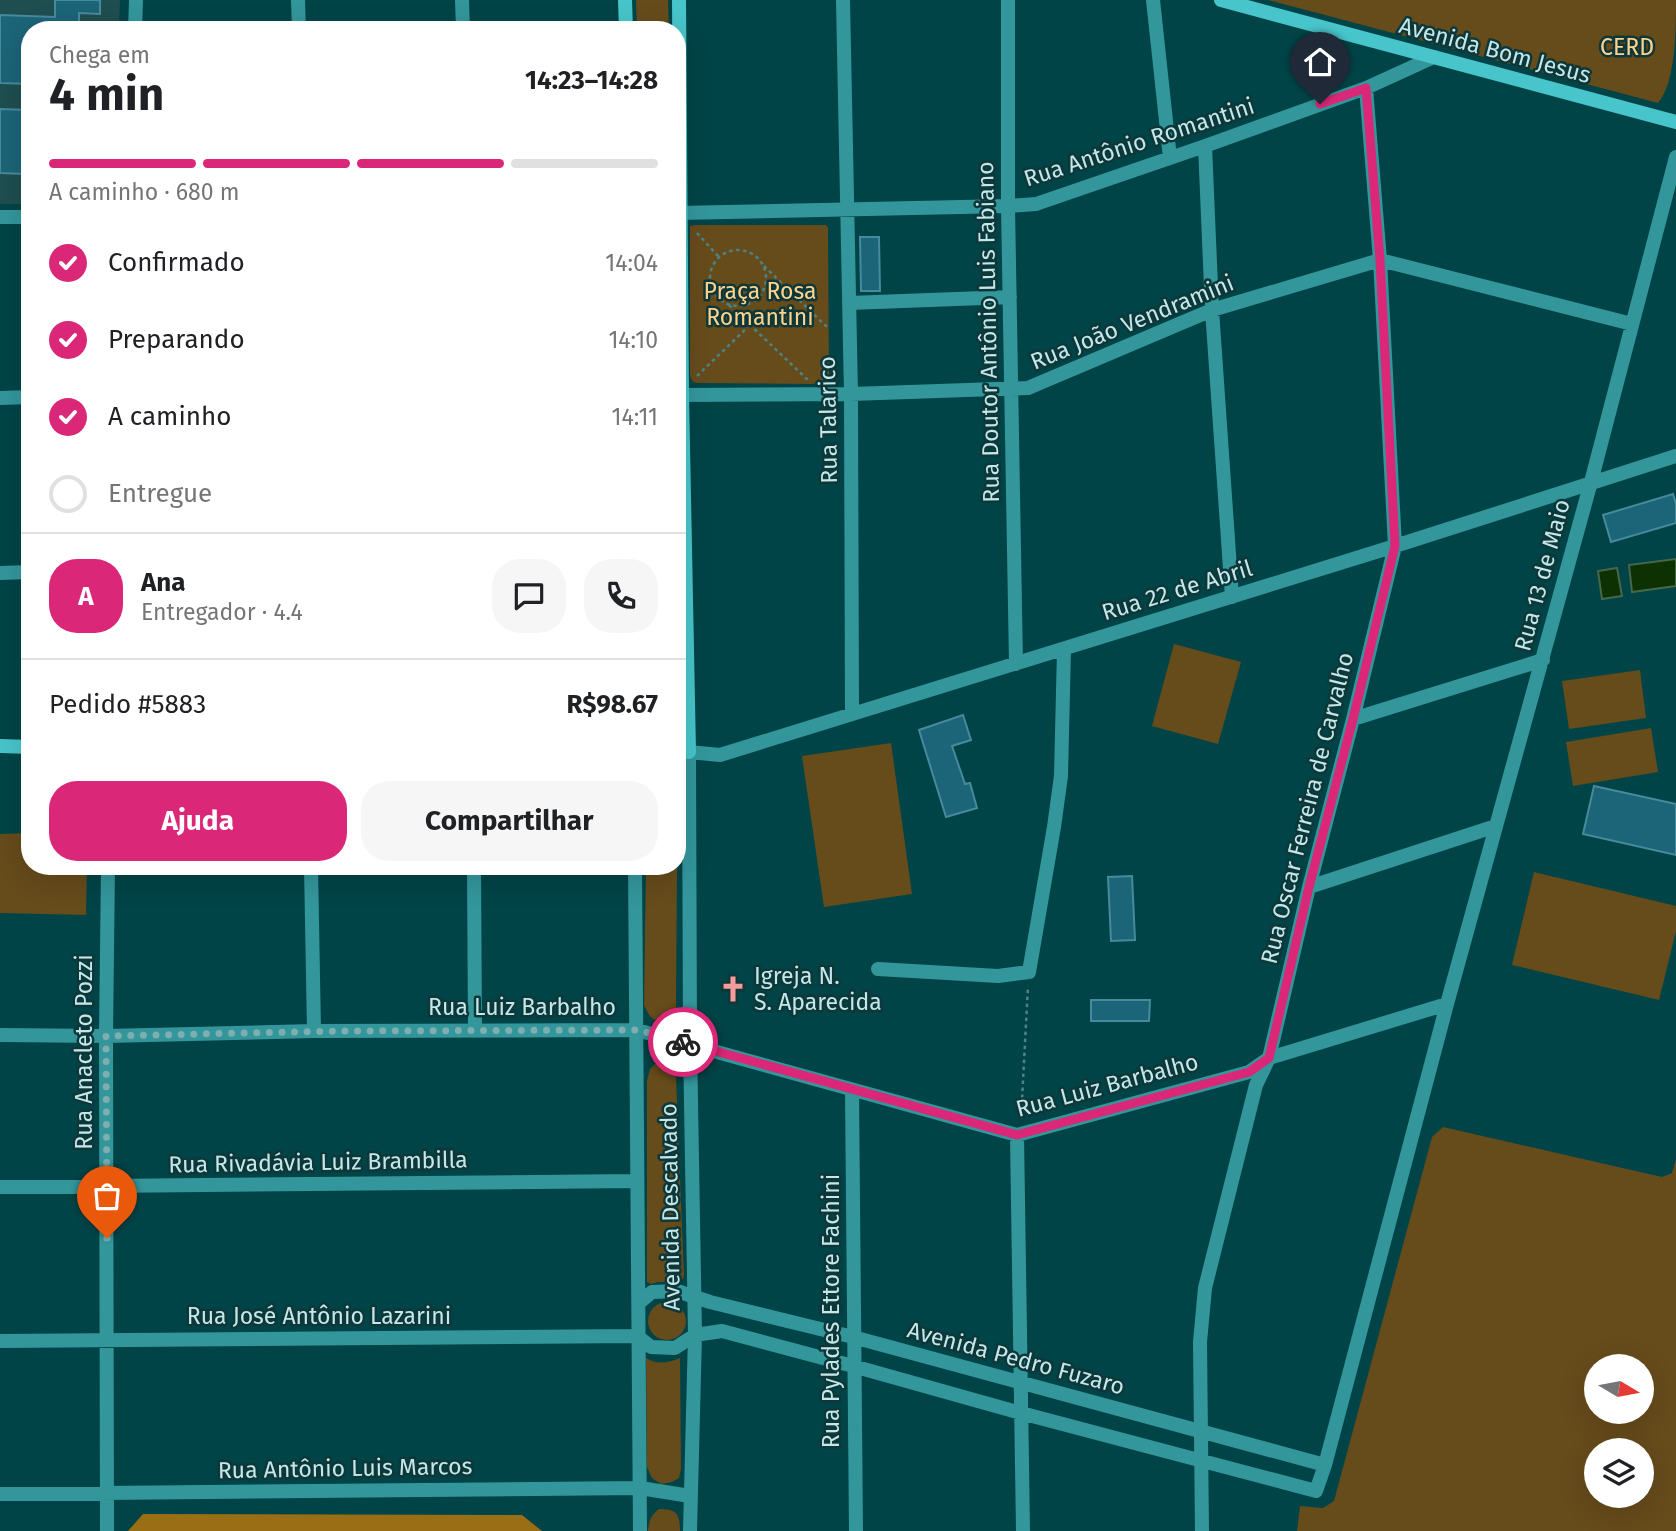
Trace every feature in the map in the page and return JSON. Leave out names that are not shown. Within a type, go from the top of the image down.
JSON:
[{"type":"street","points":[[135,21],[136,0]]},
{"type":"street","points":[[298,0],[299,21]]},
{"type":"street","points":[[462,0],[463,21]]},
{"type":"street","points":[[625,0],[626,21]]},
{"type":"street","name":"Avenida Descalvado","points":[[679,0],[679,21]]},
{"type":"street","name":"Rua Talarico","points":[[843,0],[851,394],[852,713]]},
{"type":"street","name":"Rua Doutor Antônio Luis Fabiano","points":[[1008,0],[1008,206],[1016,664]]},
{"type":"street","points":[[1153,0],[1170,158]]},
{"type":"street","name":"Avenida Bom Jesus","points":[[1221,0],[1676,122]]},
{"type":"street","name":"Rua Antônio Romantini","points":[[686,213],[1036,204],[1366,88],[1434,57]]},
{"type":"street","name":"Rua Oscar Ferreira de Carvalho","points":[[1202,1531],[1200,1342],[1205,1288],[1256,1085],[1269,1058],[1395,546],[1380,260],[1366,88]]},
{"type":"street","points":[[1205,146],[1212,310],[1232,597]]},
{"type":"street","name":"Rua 13 de Maio","points":[[1201,1461],[1316,1491],[1543,660],[1676,157]]},
{"type":"street","points":[[0,217],[21,217]]},
{"type":"street","points":[[1380,260],[1632,324]]},
{"type":"street","name":"Rua João Vendramini","points":[[686,395],[851,394],[1028,388],[1212,310],[1380,260]]},
{"type":"street","points":[[849,303],[1010,297]]},
{"type":"street","points":[[0,398],[21,397]]},
{"type":"street","name":"Rua 22 de Abril","points":[[686,752],[720,755],[1676,456]]},
{"type":"street","points":[[0,573],[21,572]]},
{"type":"street","points":[[878,969],[998,976],[1029,972],[1061,776],[1065,649]]},
{"type":"street","points":[[1353,719],[1543,660]]},
{"type":"street","points":[[0,746],[21,747]]},
{"type":"street","points":[[1309,887],[1496,826]]},
{"type":"street","name":"Rua Anacleto Pozzi","points":[[107,1531],[108,875]]},
{"type":"street","points":[[311,875],[314,1031]]},
{"type":"street","points":[[474,875],[475,1030]]},
{"type":"street","name":"Avenida Descalvado","points":[[635,875],[640,1531]]},
{"type":"street","name":"Avenida Descalvado","points":[[686,875],[695,1335],[690,1531]]},
{"type":"street","name":"Rua Luiz Barbalho","points":[[0,1035],[637,1030],[1017,1135],[1249,1072],[1269,1058],[1447,1004]]},
{"type":"street","name":"Rua Pylades Ettore Fachini","points":[[852,1090],[856,1531]]},
{"type":"street","points":[[1017,1135],[1023,1531]]},
{"type":"street","name":"Rua Rivadávia Luiz Brambilla","points":[[0,1187],[636,1181]]},
{"type":"street","points":[[639,1303],[652,1292],[677,1291],[694,1297]]},
{"type":"street","name":"Avenida Pedro Fuzaro","points":[[694,1297],[853,1337],[1325,1465]]},
{"type":"street","points":[[637,1336],[651,1346],[675,1348],[695,1335],[722,1331],[1201,1461]]},
{"type":"street","name":"Rua José Antônio Lazarini","points":[[0,1341],[637,1336]]},
{"type":"street","name":"Rua Antônio Luis Marcos","points":[[0,1494],[640,1488],[690,1496]]},
{"type":"path","points":[[690,226],[719,257]]},
{"type":"path","points":[[812,384],[714,293],[710,284],[713,264],[726,251],[735,249],[752,253],[829,329]]},
{"type":"path","points":[[729,305],[748,304],[762,293],[766,275],[764,266]]},
{"type":"path","points":[[692,381],[750,325]]},
{"type":"path","points":[[1017,1135],[1021,1118],[1029,972]]},
{"type":"shaded area","points":[[0,0],[120,0],[119,21],[21,21],[21,204],[0,204]]},
{"type":"shaded area","points":[[1676,559],[1676,586],[1632,592],[1629,565]]},
{"type":"shaded area","points":[[1617,568],[1622,596],[1602,599],[1598,571]]},
{"type":"shaded area","points":[[143,1514],[522,1515],[542,1531],[128,1531]]},
{"type":"green space","points":[[636,0],[668,0],[669,21],[637,21]]},
{"type":"green space","name":"CERD","points":[[1268,0],[1676,0],[1672,69],[1664,94],[1658,103]]},
{"type":"green space","name":"Praça Rosa Romantini","points":[[826,225],[829,382],[812,384],[692,381],[690,226]]},
{"type":"green space","points":[[1174,644],[1241,662],[1218,744],[1152,726]]},
{"type":"green space","points":[[1640,670],[1646,718],[1569,729],[1562,681]]},
{"type":"green space","points":[[1651,728],[1658,772],[1573,786],[1566,742]]},
{"type":"green space","points":[[891,743],[912,894],[824,907],[802,756]]},
{"type":"green space","points":[[21,833],[21,875],[87,875],[86,915],[0,913],[0,834]]},
{"type":"green space","points":[[1534,872],[1676,906],[1676,931],[1659,1000],[1512,965]]},
{"type":"green space","points":[[646,875],[677,875],[676,1007],[669,1018],[662,1022],[654,1020],[644,1005]]},
{"type":"green space","points":[[656,1063],[669,1067],[676,1077],[684,1276],[681,1282],[651,1284],[647,1282],[647,1081],[650,1069]]},
{"type":"green space","points":[[1443,1127],[1662,1177],[1672,1173],[1676,1159],[1676,1531],[1297,1531],[1300,1506],[1323,1508],[1334,1501],[1432,1137]]},
{"type":"green space","points":[[667,1302],[680,1308],[686,1321],[680,1334],[667,1340],[654,1334],[648,1321],[654,1308]]},
{"type":"green space","points":[[646,1358],[663,1362],[680,1358],[681,1469],[679,1478],[661,1484],[652,1478],[647,1467]]},
{"type":"green space","points":[[659,1509],[676,1513],[680,1531],[648,1531],[651,1518]]},
{"type":"building","points":[[55,0],[100,0],[100,14],[79,13],[79,21],[21,21],[21,84],[0,83],[0,15],[55,17]]},
{"type":"building","points":[[0,109],[21,110],[21,174],[0,173]]},
{"type":"building","points":[[860,237],[879,237],[880,291],[861,291]]},
{"type":"building","points":[[1673,494],[1676,523],[1611,542],[1603,515]]},
{"type":"building","points":[[963,715],[971,740],[952,746],[965,784],[970,783],[977,808],[946,817],[919,730]]},
{"type":"building","points":[[1594,786],[1676,804],[1676,855],[1583,834]]},
{"type":"building","points":[[1132,876],[1135,940],[1111,941],[1108,877]]},
{"type":"building","points":[[1091,1000],[1150,1000],[1149,1021],[1091,1021]]},
{"type":"way so far","points":[[107,1238],[106,1036],[341,1031],[637,1030],[683,1042]]},
{"type":"place","name":"Igreja N. S. Aparecida","points":[[733,989]]},
{"type":"route","points":[[683,1042],[1017,1135],[1249,1072],[1269,1058],[1395,546],[1380,260],[1366,88],[1320,104]]}]
